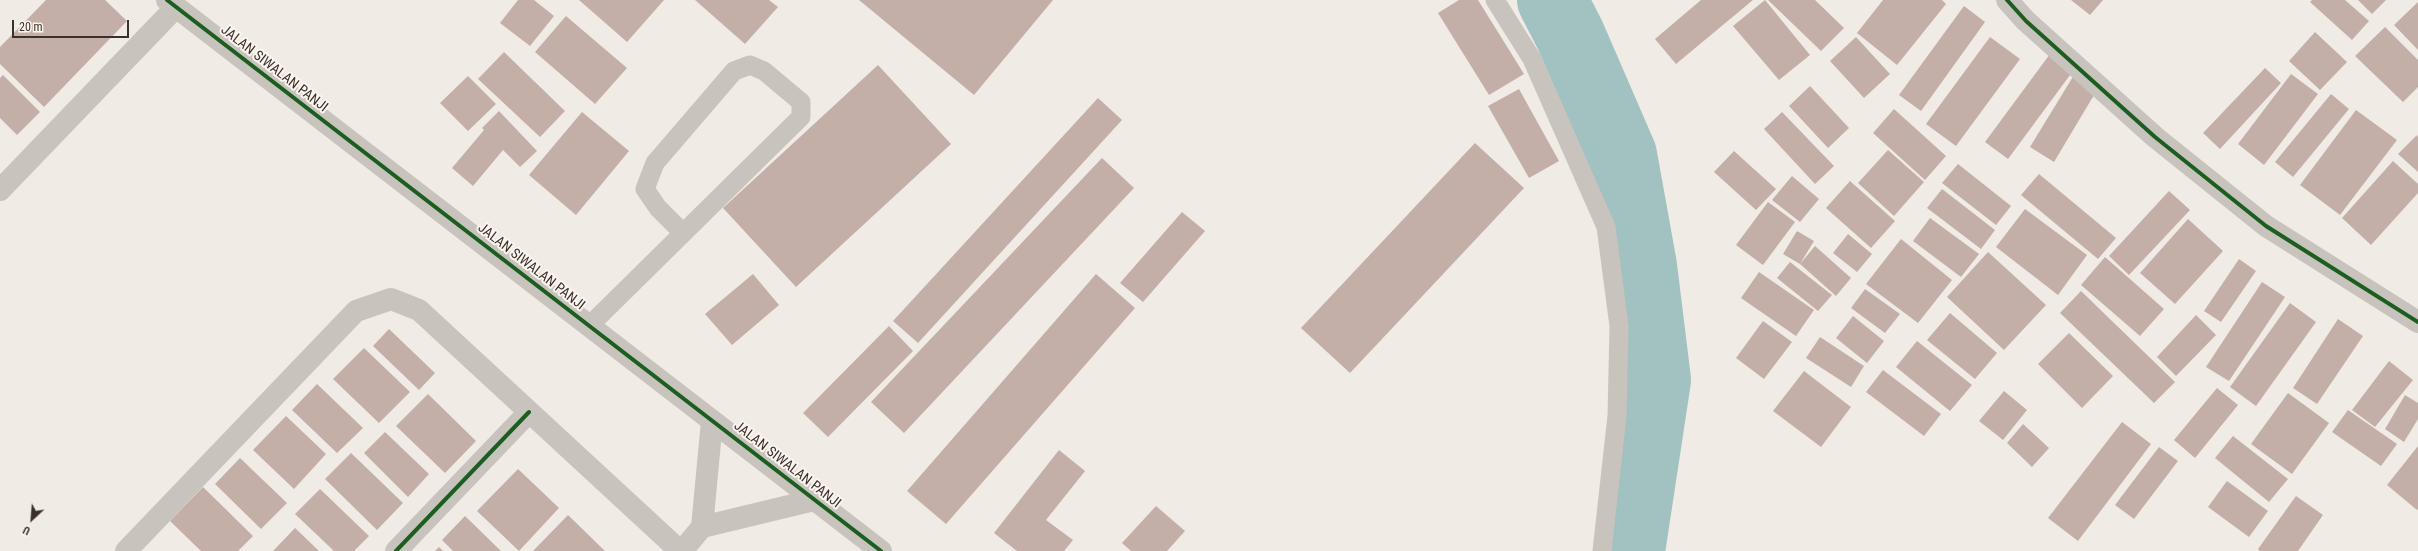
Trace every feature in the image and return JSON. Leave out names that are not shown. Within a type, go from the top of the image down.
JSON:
[{"type":"street","points":[[2007,0],[2026,20],[2155,137],[2266,226],[2418,322]]},
{"type":"street","points":[[0,190],[171,3]]},
{"type":"street","name":"JALAN SIWALAN PANJI","points":[[171,3],[881,551]]},
{"type":"street","points":[[126,551],[356,311],[391,299],[419,310],[681,551],[702,527],[814,500]]},
{"type":"street","points":[[396,551],[529,412]]},
{"type":"street","points":[[702,527],[712,421]]},
{"type":"lane","points":[[1495,0],[1532,59],[1606,227],[1619,326],[1617,416],[1602,551]]},
{"type":"lane","points":[[589,326],[682,232],[801,117],[801,102],[764,72],[750,65],[734,71],[655,164],[645,189],[658,208],[682,232]]},
{"type":"building","points":[[46,0],[105,0],[127,21],[44,107],[0,64],[0,47]]},
{"type":"building","points":[[518,0],[534,0],[554,16],[530,46],[500,23]]},
{"type":"building","points":[[579,0],[664,0],[627,42]]},
{"type":"building","points":[[695,0],[769,0],[778,7],[745,44]]},
{"type":"building","points":[[859,0],[1053,0],[974,95]]},
{"type":"building","points":[[1459,0],[1478,0],[1524,74],[1489,95],[1438,13]]},
{"type":"building","points":[[1701,0],[1753,0],[1676,64],[1655,39]]},
{"type":"building","points":[[1765,0],[1810,55],[1779,80],[1733,26]]},
{"type":"building","points":[[1768,0],[1815,0],[1844,28],[1821,51]]},
{"type":"building","points":[[1883,0],[1942,0],[1946,4],[1897,65],[1857,33]]},
{"type":"building","points":[[2071,0],[2103,0],[2090,15]]},
{"type":"building","points":[[2312,0],[2345,0],[2369,21],[2352,40],[2310,2]]},
{"type":"building","points":[[2358,0],[2386,0],[2372,14]]},
{"type":"building","points":[[2418,2],[2418,50],[2394,25]]},
{"type":"building","points":[[1964,6],[1985,22],[1921,111],[1899,95]]},
{"type":"building","points":[[566,16],[627,68],[595,104],[535,52]]},
{"type":"building","points":[[2385,27],[2418,60],[2418,87],[2403,102],[2355,56]]},
{"type":"building","points":[[2315,32],[2347,62],[2320,90],[2289,61]]},
{"type":"building","points":[[1856,37],[1890,74],[1864,98],[1830,61]]},
{"type":"building","points":[[1990,37],[2020,59],[1956,146],[1926,124]]},
{"type":"building","points":[[504,52],[565,111],[540,137],[478,79]]},
{"type":"building","points":[[2050,54],[2073,71],[2008,159],[1985,142]]},
{"type":"building","points":[[878,65],[951,144],[796,287],[723,208]]},
{"type":"building","points":[[2265,68],[2281,83],[2220,149],[2203,133]]},
{"type":"building","points":[[2291,74],[2318,94],[2264,165],[2238,144]]},
{"type":"building","points":[[3,75],[40,112],[17,135],[0,118],[0,78]]},
{"type":"building","points":[[2074,75],[2097,90],[2054,162],[2030,147]]},
{"type":"building","points":[[468,76],[496,104],[468,131],[440,103]]},
{"type":"building","points":[[1810,86],[1849,128],[1828,148],[1789,106]]},
{"type":"building","points":[[1519,89],[1559,161],[1529,178],[1488,106]]},
{"type":"building","points":[[2331,94],[2349,109],[2293,177],[2275,162]]},
{"type":"building","points":[[1098,98],[1122,120],[918,343],[893,321]]},
{"type":"building","points":[[1894,109],[1946,156],[1925,180],[1873,133]]},
{"type":"building","points":[[2356,110],[2397,140],[2340,215],[2300,185]]},
{"type":"building","points":[[499,111],[537,151],[520,167],[503,150],[473,186],[452,168],[484,130],[482,128]]},
{"type":"building","points":[[582,112],[629,151],[576,215],[529,175]]},
{"type":"building","points":[[1782,112],[1834,166],[1815,184],[1764,129]]},
{"type":"building","points":[[2417,135],[2418,137],[2418,172],[2398,154]]},
{"type":"building","points":[[1475,143],[1524,188],[1350,373],[1301,328]]},
{"type":"building","points":[[1888,150],[1924,182],[1894,216],[1858,183]]},
{"type":"building","points":[[1734,151],[1776,189],[1756,210],[1714,172]]},
{"type":"building","points":[[1102,158],[1134,188],[904,433],[871,402]]},
{"type":"building","points":[[2393,161],[2418,184],[2418,193],[2371,245],[2342,218]]},
{"type":"building","points":[[1958,164],[2011,206],[1996,225],[1942,183]]},
{"type":"building","points":[[2039,174],[2116,238],[2098,259],[2021,195]]},
{"type":"building","points":[[1792,176],[1819,199],[1800,222],[1772,200]]},
{"type":"building","points":[[1850,181],[1895,221],[1871,248],[1826,208]]},
{"type":"building","points":[[1942,189],[1995,230],[1981,249],[1927,208]]},
{"type":"building","points":[[2169,191],[2190,210],[2129,275],[2109,256]]},
{"type":"building","points":[[1768,202],[1795,222],[1763,265],[1736,245]]},
{"type":"building","points":[[2025,209],[2087,255],[2058,295],[1996,247]]},
{"type":"building","points":[[1182,212],[1205,231],[1143,302],[1120,283]]},
{"type":"building","points":[[1930,218],[1979,254],[1961,277],[1913,241]]},
{"type":"building","points":[[2188,219],[2223,251],[2175,304],[2140,273]]},
{"type":"building","points":[[1797,231],[1814,241],[1800,264],[1783,254]]},
{"type":"building","points":[[1848,234],[1872,254],[1857,272],[1833,253]]},
{"type":"building","points":[[1901,239],[1952,280],[1918,323],[1866,284]]},
{"type":"building","points":[[1815,246],[1851,278],[1836,296],[1800,264]]},
{"type":"building","points":[[1988,252],[2046,305],[2004,350],[1947,297]]},
{"type":"building","points":[[2105,257],[2164,309],[2140,336],[2081,285]]},
{"type":"building","points":[[2239,259],[2256,271],[2221,322],[2204,311]]},
{"type":"building","points":[[1790,262],[1832,295],[1818,311],[1777,278]]},
{"type":"building","points":[[1759,272],[1814,310],[1796,336],[1741,298]]},
{"type":"building","points":[[753,274],[779,305],[732,345],[705,314]]},
{"type":"building","points":[[1096,274],[1135,308],[946,524],[907,491]]},
{"type":"building","points":[[2262,282],[2285,297],[2229,381],[2206,367]]},
{"type":"building","points":[[1865,289],[1900,314],[1885,333],[1851,308]]},
{"type":"building","points":[[2081,291],[2175,382],[2154,403],[2060,313]]},
{"type":"building","points":[[2290,303],[2316,322],[2256,406],[2230,387]]},
{"type":"building","points":[[1950,313],[1997,353],[1975,379],[1927,340]]},
{"type":"building","points":[[2196,315],[2216,335],[2176,376],[2157,357]]},
{"type":"building","points":[[1853,316],[1884,341],[1867,363],[1836,338]]},
{"type":"building","points":[[2338,319],[2363,336],[2317,404],[2293,388]]},
{"type":"building","points":[[1763,321],[1792,342],[1764,379],[1736,358]]},
{"type":"building","points":[[889,326],[913,351],[828,437],[803,413]]},
{"type":"building","points":[[389,329],[435,373],[419,390],[373,346]]},
{"type":"building","points":[[2069,333],[2113,376],[2082,408],[2038,364]]},
{"type":"building","points":[[1820,337],[1864,366],[1851,387],[1806,358]]},
{"type":"building","points":[[1917,341],[1972,385],[1950,411],[1896,367]]},
{"type":"building","points":[[364,348],[410,392],[379,423],[333,379]]},
{"type":"building","points":[[2389,361],[2413,380],[2375,427],[2352,410]]},
{"type":"building","points":[[1883,370],[1941,414],[1924,436],[1866,392]]},
{"type":"building","points":[[1804,371],[1851,407],[1821,447],[1773,411]]},
{"type":"building","points":[[317,384],[363,428],[337,453],[292,410]]},
{"type":"building","points":[[2217,388],[2238,405],[2195,458],[2174,440]]},
{"type":"building","points":[[2004,391],[2027,410],[2003,440],[1979,421]]},
{"type":"building","points":[[2288,393],[2329,423],[2292,474],[2251,444]]},
{"type":"building","points":[[428,394],[476,441],[445,473],[396,426]]},
{"type":"building","points":[[2405,395],[2418,403],[2418,419],[2404,442],[2385,429]]},
{"type":"building","points":[[2348,410],[2397,444],[2381,466],[2332,432]]},
{"type":"building","points":[[286,416],[326,454],[294,489],[253,450]]},
{"type":"building","points":[[2122,422],[2151,444],[2078,541],[2048,518]]},
{"type":"building","points":[[2023,424],[2049,448],[2032,467],[2007,443]]},
{"type":"building","points":[[385,432],[429,474],[408,497],[364,453]]},
{"type":"building","points":[[2233,436],[2288,479],[2269,502],[2215,458]]},
{"type":"building","points":[[2418,446],[2418,509],[2417,510],[2387,485]]},
{"type":"building","points":[[2159,447],[2178,461],[2134,519],[2115,505]]},
{"type":"building","points":[[1059,450],[1085,471],[1046,520],[1073,540],[1064,551],[1017,551],[994,533]]},
{"type":"building","points":[[351,453],[403,503],[377,530],[325,479]]},
{"type":"building","points":[[240,458],[287,503],[261,529],[215,484]]},
{"type":"building","points":[[518,469],[559,508],[519,551],[477,511]]},
{"type":"building","points":[[2227,481],[2268,511],[2249,537],[2208,507]]},
{"type":"building","points":[[203,487],[253,536],[238,551],[201,551],[170,521]]},
{"type":"building","points":[[320,489],[369,536],[354,551],[334,551],[295,514]]},
{"type":"building","points":[[2296,496],[2323,515],[2298,551],[2260,551],[2258,549]]},
{"type":"building","points":[[1156,506],[1185,531],[1167,551],[1131,551],[1122,543]]},
{"type":"building","points":[[568,515],[605,551],[533,551]]},
{"type":"building","points":[[465,516],[501,551],[453,551],[442,540]]},
{"type":"building","points":[[295,528],[319,551],[273,551]]},
{"type":"building","points":[[439,547],[443,551],[435,551]]},
{"type":"waterway","points":[[1552,0],[1570,35],[1622,155],[1642,266],[1656,380],[1630,551]]},
{"type":"cycle path","points":[[167,0],[881,551]]},
{"type":"cycle path","points":[[2007,0],[2026,21],[2155,137],[2266,226],[2418,322]]},
{"type":"cycle path","points":[[396,551],[529,412]]}]
